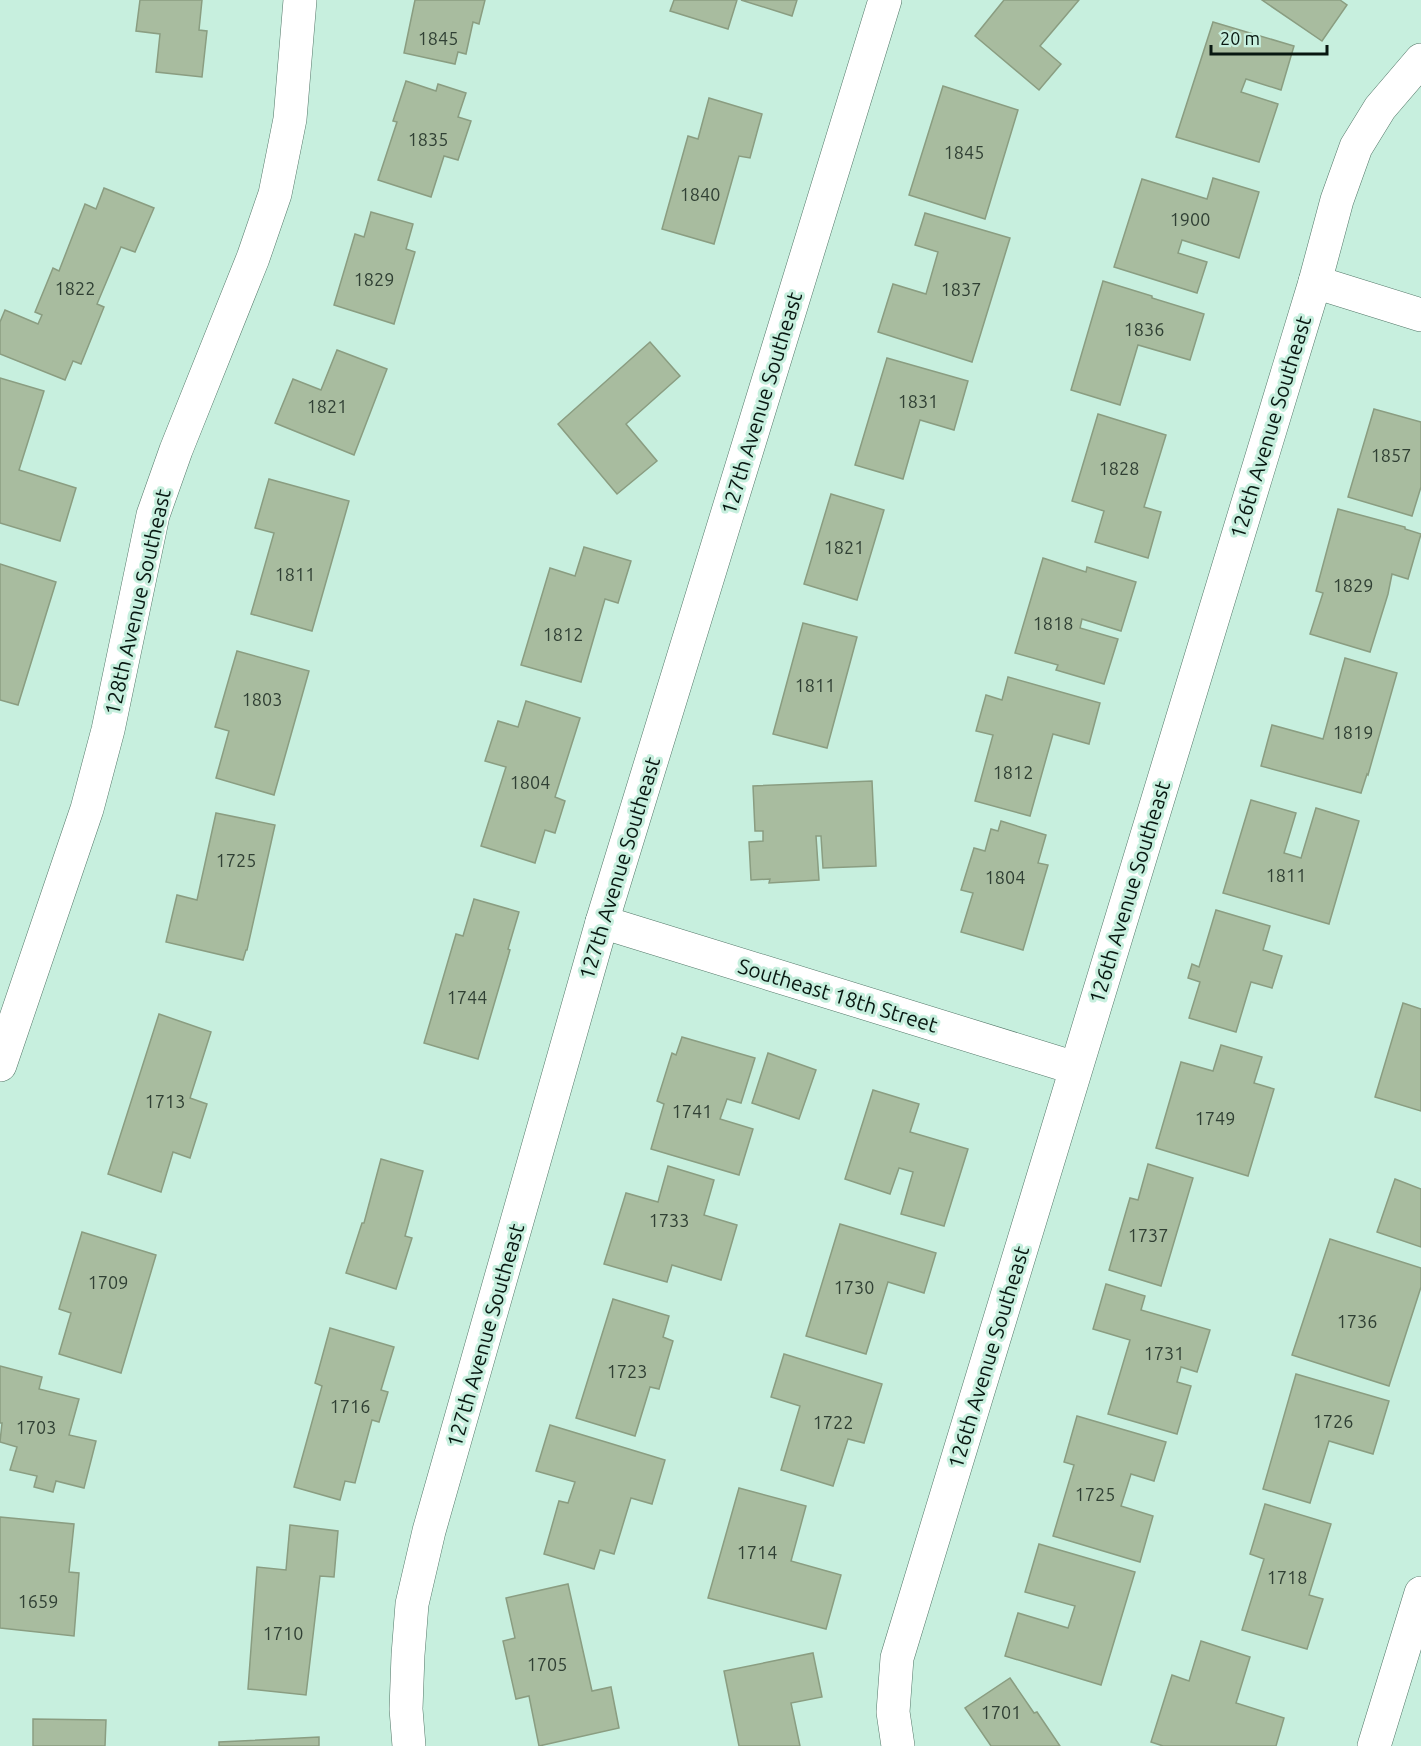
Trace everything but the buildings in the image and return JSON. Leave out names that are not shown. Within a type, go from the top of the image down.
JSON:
[{"type":"street","name":"128th Avenue Southeast","points":[[0,1065],[87,809],[108,730],[153,515],[176,450],[253,258],[275,194],[290,119],[300,0]]},
{"type":"street","name":"127th Avenue Southeast","points":[[409,1746],[406,1709],[412,1604],[429,1531],[602,922],[885,0]]},
{"type":"street","name":"126th Avenue Southeast","points":[[898,1746],[893,1712],[897,1658],[1338,200],[1356,147],[1380,108],[1421,60]]},
{"type":"street","points":[[1315,282],[1421,315]]},
{"type":"street","name":"Southeast 18th Street","points":[[602,922],[1075,1068]]},
{"type":"street","points":[[1374,1746],[1421,1593]]}]
